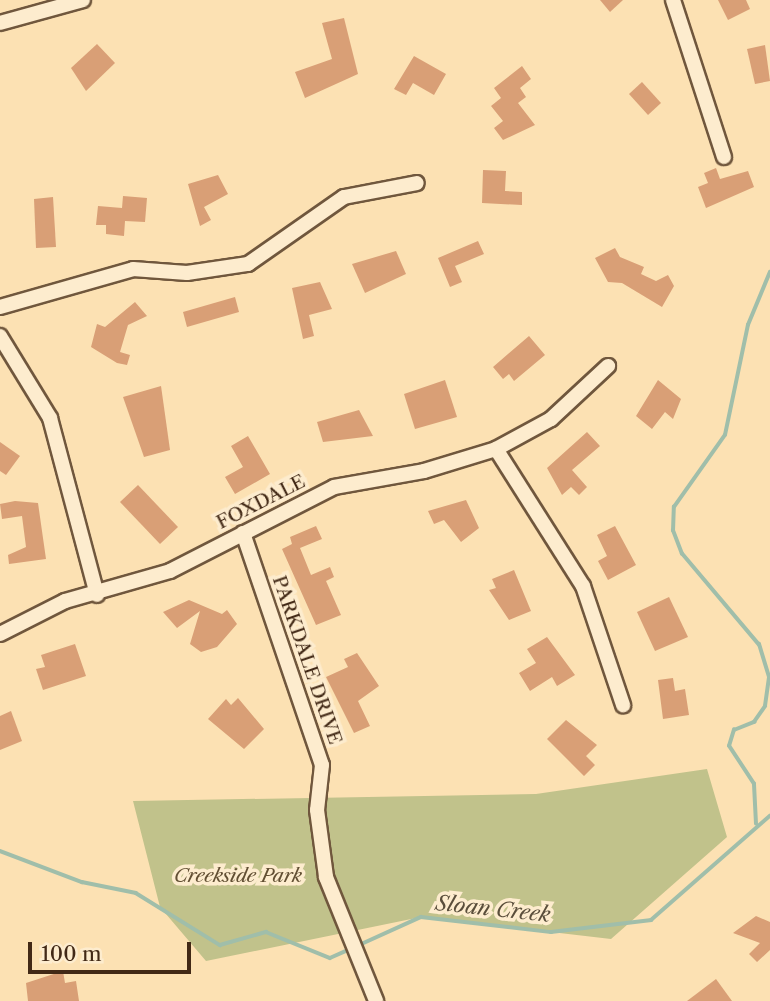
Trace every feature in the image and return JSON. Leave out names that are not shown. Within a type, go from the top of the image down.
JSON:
[{"type":"street","points":[[0,23],[83,0]]},
{"type":"street","points":[[674,0],[724,157]]},
{"type":"street","points":[[0,307],[133,269],[187,273],[248,264],[344,197],[417,183]]},
{"type":"street","points":[[0,336],[50,418],[97,595]]},
{"type":"street","name":"FOXDALE","points":[[0,634],[65,601],[97,595],[170,571],[334,487],[424,471],[496,449],[551,419],[608,366]]},
{"type":"street","points":[[496,449],[583,586],[623,705]]},
{"type":"street","name":"PARKDALE DRIVE","points":[[243,533],[322,765],[318,830],[335,904],[376,1001]]},
{"type":"green space","name":"Creekside Park","points":[[707,769],[727,837],[611,939],[421,917],[206,961],[160,907],[133,801],[536,794]]},
{"type":"building","points":[[600,0],[623,0],[610,12]]},
{"type":"building","points":[[718,0],[746,0],[750,9],[728,20]]},
{"type":"building","points":[[344,18],[358,74],[305,98],[295,72],[332,59],[322,23]]},
{"type":"building","points":[[97,44],[115,63],[86,91],[71,68]]},
{"type":"building","points":[[765,45],[770,81],[755,84],[747,49]]},
{"type":"building","points":[[414,56],[446,74],[434,95],[413,83],[406,95],[394,89]]},
{"type":"building","points":[[522,66],[531,79],[520,88],[526,97],[518,103],[535,125],[503,140],[494,128],[503,121],[491,106],[501,98],[494,88]]},
{"type":"building","points":[[642,82],[661,103],[648,115],[629,94]]},
{"type":"building","points":[[716,168],[720,179],[748,171],[754,187],[706,208],[698,187],[708,183],[704,173]]},
{"type":"building","points":[[483,170],[506,171],[505,191],[522,192],[522,205],[482,203]]},
{"type":"building","points":[[218,175],[228,194],[204,207],[211,220],[200,226],[188,184]]},
{"type":"building","points":[[123,196],[147,198],[145,222],[125,221],[124,236],[106,234],[106,225],[96,225],[98,206],[122,208]]},
{"type":"building","points":[[53,197],[56,247],[36,248],[34,199]]},
{"type":"building","points":[[478,241],[484,254],[455,266],[462,282],[450,287],[438,258]]},
{"type":"building","points":[[615,248],[620,257],[644,267],[641,274],[656,281],[668,275],[674,286],[662,307],[622,283],[608,282],[595,258]]},
{"type":"building","points":[[396,251],[406,274],[365,293],[352,264]]},
{"type":"building","points":[[320,282],[332,309],[309,315],[314,336],[303,339],[292,288]]},
{"type":"building","points":[[235,297],[239,312],[187,327],[183,312]]},
{"type":"building","points":[[135,302],[147,316],[128,325],[120,352],[130,355],[127,365],[117,363],[91,347],[97,324],[105,327]]},
{"type":"building","points":[[529,336],[545,355],[514,381],[509,374],[503,379],[493,367]]},
{"type":"building","points":[[445,380],[457,417],[415,429],[404,394]]},
{"type":"building","points":[[658,380],[681,399],[673,419],[665,412],[652,429],[636,416]]},
{"type":"building","points":[[161,386],[170,450],[144,457],[123,397]]},
{"type":"building","points":[[359,410],[373,436],[323,442],[317,422]]},
{"type":"building","points":[[587,432],[600,446],[572,470],[587,487],[579,495],[571,487],[562,495],[547,468]]},
{"type":"building","points":[[248,436],[270,474],[235,494],[225,477],[243,467],[231,446]]},
{"type":"building","points":[[0,442],[20,456],[6,475],[0,471]]},
{"type":"building","points":[[138,485],[178,527],[160,544],[120,502]]},
{"type":"building","points":[[466,500],[479,528],[461,542],[444,520],[434,524],[428,511]]},
{"type":"building","points":[[15,501],[38,503],[46,559],[9,564],[8,555],[26,547],[22,516],[2,519],[0,504]]},
{"type":"building","points":[[316,526],[322,539],[300,548],[311,575],[330,567],[334,577],[326,581],[341,615],[316,625],[282,549],[292,544],[290,537]]},
{"type":"building","points":[[615,526],[636,565],[608,580],[598,561],[607,556],[597,535]]},
{"type":"building","points":[[514,570],[531,611],[509,620],[489,590],[496,588],[492,579]]},
{"type":"building","points":[[669,597],[688,637],[655,651],[637,612]]},
{"type":"building","points":[[189,600],[222,614],[227,610],[237,624],[217,647],[201,652],[190,644],[200,611],[177,628],[163,612]]},
{"type":"building","points":[[547,637],[575,675],[557,686],[552,677],[530,691],[519,673],[536,663],[527,649]]},
{"type":"building","points":[[75,644],[86,676],[43,690],[36,669],[45,667],[41,655]]},
{"type":"building","points":[[357,653],[379,686],[358,701],[370,726],[354,733],[326,677],[348,667],[344,659]]},
{"type":"building","points":[[673,678],[675,691],[685,689],[689,715],[663,719],[658,680]]},
{"type":"building","points":[[238,698],[264,729],[244,749],[208,719],[226,699],[231,705]]},
{"type":"building","points":[[11,711],[22,741],[0,750],[0,716]]},
{"type":"building","points":[[566,720],[597,745],[586,756],[595,765],[584,776],[547,739]]},
{"type":"building","points":[[756,916],[770,922],[770,950],[757,962],[749,954],[760,943],[733,933]]},
{"type":"building","points":[[63,971],[65,983],[76,981],[79,1001],[28,1001],[26,983]]},
{"type":"building","points":[[716,979],[732,1001],[687,1001]]},
{"type":"waterway","points":[[756,824],[754,784],[729,746],[734,730],[754,722],[765,706],[769,677],[759,645],[682,554],[673,531],[674,507],[725,435],[748,325],[770,272]]},
{"type":"waterway","name":"Sloan Creek","points":[[357,946],[421,917],[551,932],[651,920],[770,816]]},
{"type":"waterway","name":"Sloan Creek","points":[[0,851],[82,882],[136,893],[220,945],[266,932],[330,958],[350,949]]}]
